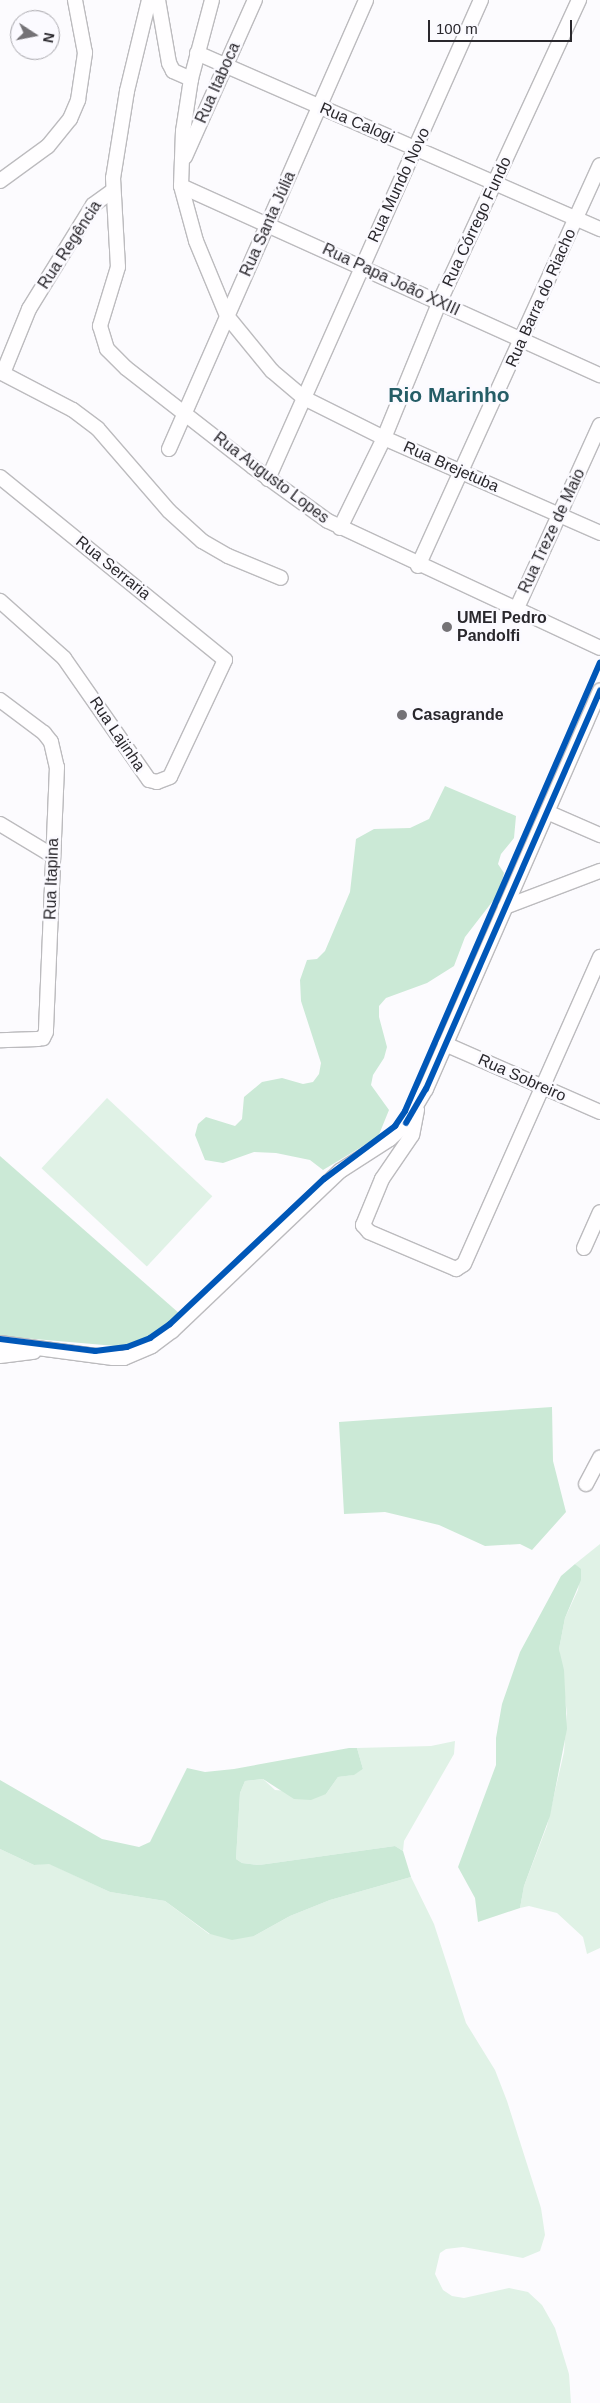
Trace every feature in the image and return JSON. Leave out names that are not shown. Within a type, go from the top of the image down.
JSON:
[{"type":"street","points":[[0,182],[48,146],[70,119],[78,100],[85,53],[75,0]]},
{"type":"street","name":"Rua Regência","points":[[1,372],[30,309],[93,205],[112,191],[127,91],[148,0]]},
{"type":"street","points":[[158,0],[169,63],[173,71],[191,79]]},
{"type":"street","name":"Rua Brejetuba","points":[[212,0],[191,79],[181,167],[181,186],[196,241],[228,316],[272,371],[304,398],[384,438],[600,533]]},
{"type":"street","name":"Rua Itaboca","points":[[181,167],[255,0]]},
{"type":"street","name":"Rua Santa Júlia","points":[[170,449],[187,414],[366,0]]},
{"type":"street","name":"Rua Mundo Novo","points":[[268,479],[361,267],[417,149],[481,0]]},
{"type":"street","name":"Rua Córrego Fundo","points":[[340,528],[384,438],[439,303],[579,0]]},
{"type":"street","name":"Rua Calogi","points":[[197,53],[600,229]]},
{"type":"street","name":"Rua Barra do Riacho","points":[[418,566],[600,165]]},
{"type":"street","name":"Rua Papa João XXIII","points":[[181,186],[269,224],[600,376]]},
{"type":"street","name":"Rua Augusto Lopes","points":[[112,191],[118,267],[102,314],[102,337],[108,349],[126,368],[268,479],[340,528],[418,566],[600,648]]},
{"type":"street","points":[[1,372],[73,410],[98,429],[174,517],[202,541],[228,556],[281,578]]},
{"type":"street","name":"Rua Treze de Maio","points":[[516,610],[600,425]]},
{"type":"street","name":"Rua Serraria","points":[[0,477],[225,660]]},
{"type":"street","name":"Rua Lajinha","points":[[0,601],[64,658],[143,773],[157,782],[170,777],[176,771],[225,660]]},
{"type":"street","points":[[0,1343],[124,1358],[162,1340],[340,1171],[397,1133],[417,1106],[600,690]]},
{"type":"street","name":"Rua Itapina","points":[[0,700],[35,723],[50,742],[55,754],[57,767],[46,1032],[43,1038],[0,1040]]},
{"type":"street","points":[[547,812],[600,835]]},
{"type":"street","points":[[0,824],[53,856]]},
{"type":"street","points":[[505,907],[600,872]]},
{"type":"street","points":[[417,1106],[412,1135],[379,1183],[363,1225],[369,1232],[453,1269],[459,1268],[464,1264],[600,957]]},
{"type":"street","name":"Rua Sobreiro","points":[[445,1044],[600,1112]]},
{"type":"street","points":[[584,1248],[600,1212]]},
{"type":"street","points":[[0,1356],[68,1351]]},
{"type":"street","points":[[586,1484],[600,1458]]},
{"type":"green space","points":[[445,786],[516,816],[514,838],[501,854],[498,864],[504,873],[499,893],[465,937],[454,966],[427,983],[386,998],[379,1006],[379,1017],[387,1047],[384,1058],[373,1075],[371,1085],[389,1110],[378,1137],[323,1170],[310,1160],[276,1153],[254,1152],[223,1163],[205,1160],[195,1135],[198,1124],[206,1117],[235,1126],[242,1119],[244,1097],[262,1082],[282,1078],[303,1084],[313,1082],[319,1074],[321,1063],[301,1001],[300,980],[307,960],[317,959],[325,951],[350,892],[356,839],[374,829],[410,828],[429,819]]},
{"type":"green space","points":[[107,1098],[212,1196],[147,1266],[42,1168]]},
{"type":"green space","points":[[0,1156],[180,1314],[172,1324],[127,1347],[0,1336]]},
{"type":"green space","points":[[552,1407],[553,1461],[566,1512],[532,1550],[520,1544],[485,1546],[439,1525],[385,1512],[344,1514],[339,1422]]},
{"type":"green space","points":[[600,1544],[600,1948],[587,1954],[583,1937],[557,1913],[529,1906],[520,1908],[524,1886],[547,1826],[564,1752],[567,1714],[559,1649],[565,1618],[578,1590],[581,1570],[575,1564]]},
{"type":"green space","points":[[575,1564],[581,1569],[581,1580],[565,1618],[559,1649],[564,1670],[567,1729],[550,1816],[524,1886],[520,1908],[478,1922],[475,1898],[458,1867],[496,1765],[496,1738],[502,1704],[520,1652],[561,1576]]},
{"type":"green space","points":[[455,1741],[454,1754],[404,1841],[403,1851],[395,1846],[259,1865],[242,1863],[236,1859],[240,1793],[245,1781],[263,1779],[275,1790],[326,1794],[338,1777],[353,1775],[363,1769],[357,1748],[431,1746]]},
{"type":"green space","points":[[357,1748],[363,1769],[354,1775],[338,1777],[326,1794],[311,1800],[294,1799],[263,1779],[245,1781],[240,1793],[236,1859],[242,1863],[259,1865],[395,1846],[403,1851],[411,1877],[330,1900],[290,1916],[254,1936],[232,1940],[210,1934],[165,1901],[110,1892],[49,1864],[34,1865],[0,1849],[0,1780],[102,1839],[139,1847],[150,1842],[187,1768],[205,1772],[234,1769]]},
{"type":"green space","points":[[0,1849],[34,1865],[48,1863],[110,1892],[165,1901],[209,1934],[254,1936],[290,1916],[330,1900],[411,1877],[434,1924],[466,2023],[495,2070],[507,2101],[541,2208],[545,2235],[540,2251],[523,2258],[463,2247],[446,2249],[440,2253],[435,2274],[443,2290],[452,2296],[464,2298],[509,2288],[528,2292],[542,2305],[555,2328],[569,2374],[571,2403],[0,2403]]},
{"type":"cycle path","points":[[0,1339],[95,1351],[127,1347],[150,1338],[170,1324],[324,1179],[395,1126],[405,1111],[600,663]]},
{"type":"cycle path","points":[[406,1123],[426,1089],[600,690]]},
{"type":"place","name":"UMEI Pedro Pandolfi","points":[[447,627]]},
{"type":"place","name":"Casagrande","points":[[402,715]]},
{"type":"district","name":"Rio Marinho","points":[[449,395]]}]
